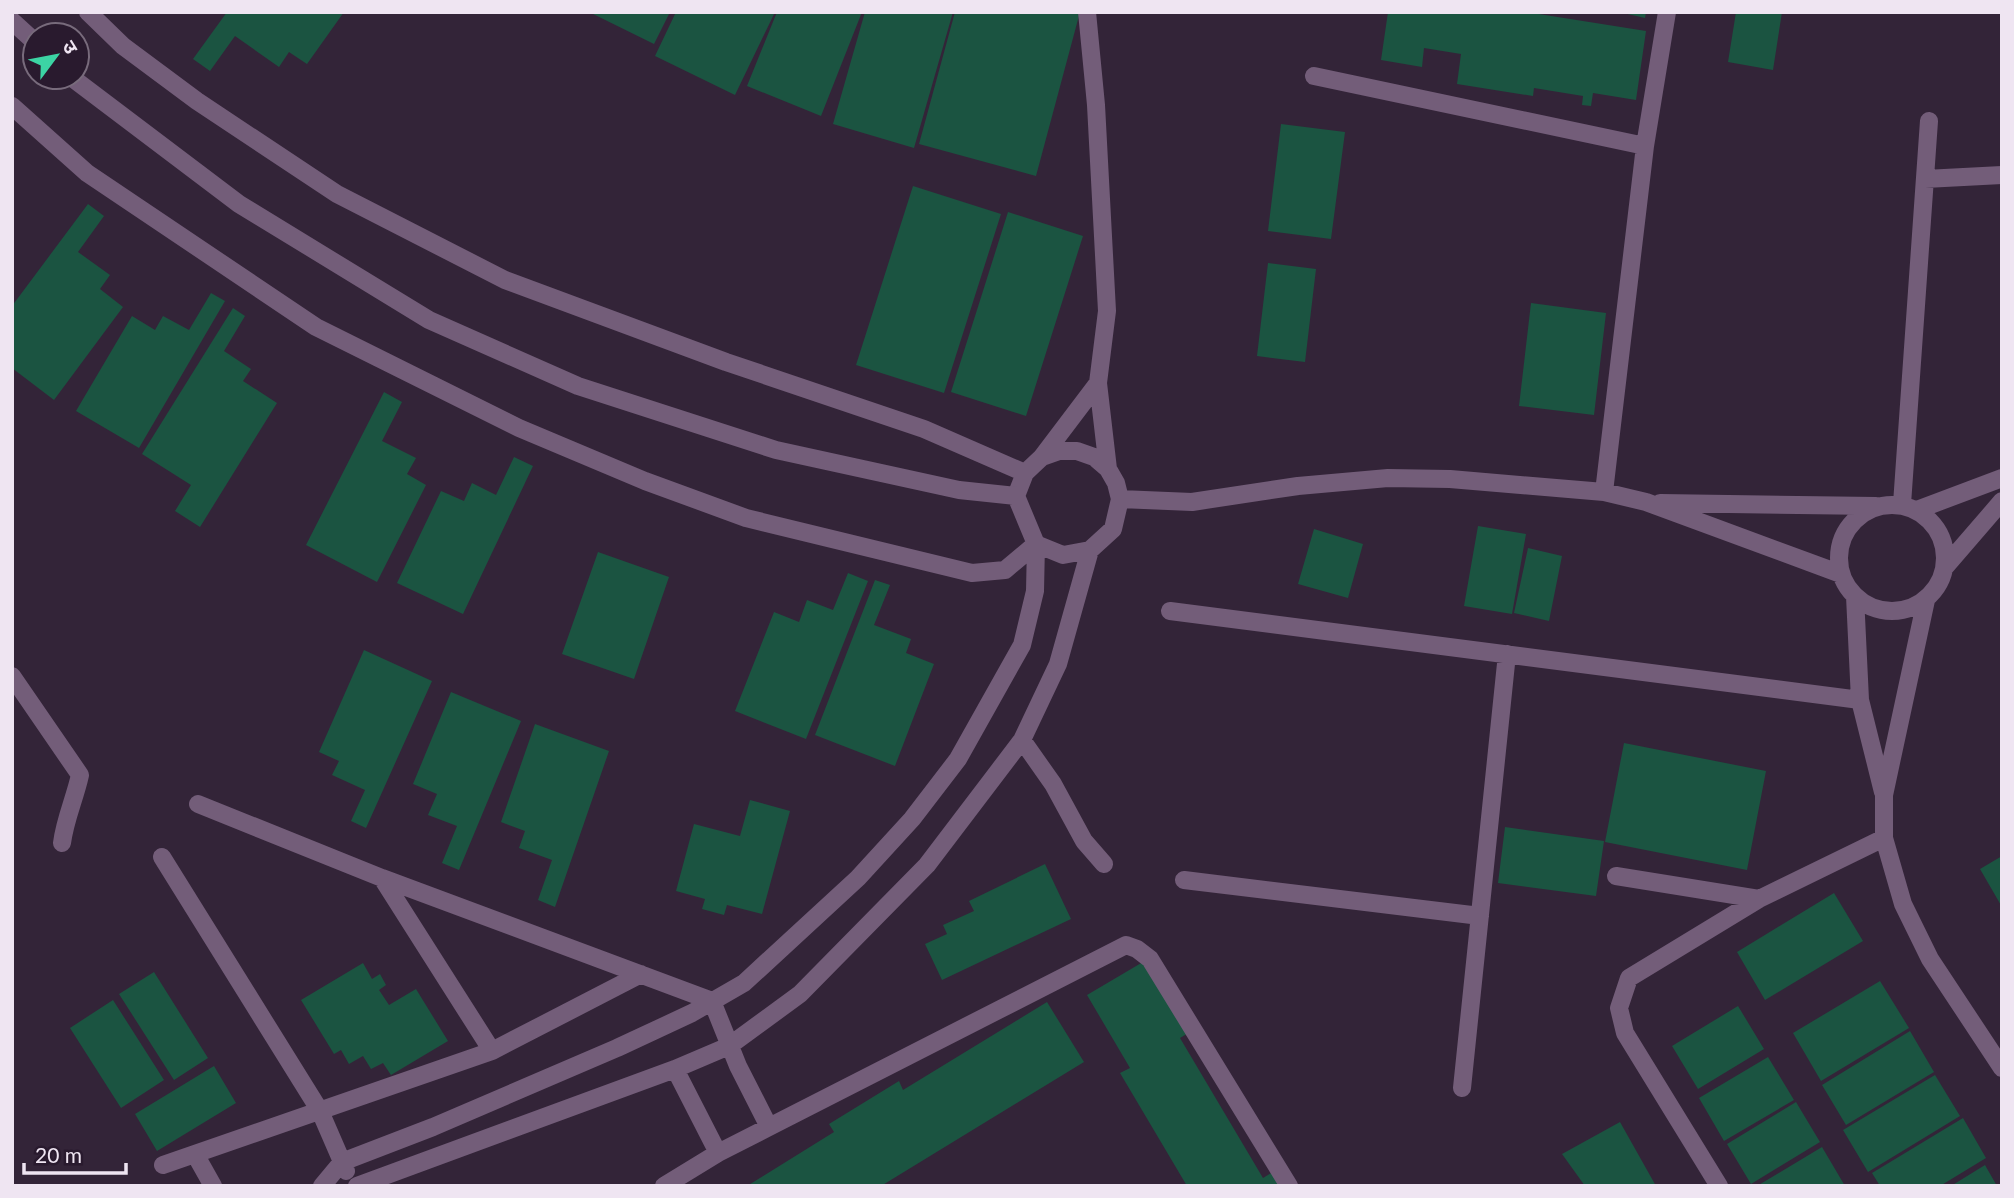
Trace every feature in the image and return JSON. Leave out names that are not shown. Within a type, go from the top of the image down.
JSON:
[{"type":"street","points":[[88,12],[123,46],[197,101],[337,194],[505,280],[726,362],[924,429],[1025,473]]},
{"type":"street","points":[[1087,12],[1096,105],[1107,310],[1098,383],[1108,469]]},
{"type":"street","points":[[1604,492],[1645,146],[1668,12]]},
{"type":"street","points":[[1314,76],[1645,146]]},
{"type":"street","points":[[90,91],[239,204],[429,320],[578,386],[776,450],[959,490],[1017,496]]},
{"type":"street","points":[[12,106],[87,173],[316,327],[519,428],[645,481],[746,518],[972,573],[1005,570],[1036,544]]},
{"type":"street","points":[[1910,507],[1929,121]]},
{"type":"street","points":[[1925,179],[2002,175]]},
{"type":"street","points":[[322,1186],[342,1162],[433,1127],[604,1053],[744,983],[858,878],[912,819],[958,759],[1021,645],[1035,591],[1036,544],[1017,496],[1025,473],[1042,457],[1098,383]]},
{"type":"street","points":[[1036,544],[1063,555],[1090,550],[1113,529],[1120,499],[1116,483],[1108,469],[1094,457],[1077,451],[1059,451],[1042,457]]},
{"type":"street","points":[[1120,499],[1192,502],[1298,486],[1388,478],[1450,479],[1604,492],[1646,502],[1841,574]]},
{"type":"street","points":[[1646,502],[1910,507],[2002,478]]},
{"type":"street","points":[[1875,506],[1852,521],[1839,546],[1841,574],[1855,596],[1871,607],[1889,611],[1909,609],[1926,600],[1938,585],[1945,567],[2002,501]]},
{"type":"street","points":[[1910,507],[1935,524],[1945,545],[1945,567]]},
{"type":"street","points":[[162,857],[320,1111],[342,1162],[356,1186],[675,1069],[729,1046],[800,994],[927,865],[1021,740],[1058,664],[1090,550]]},
{"type":"street","points":[[1855,596],[1860,700],[1884,795]]},
{"type":"street","points":[[1926,600],[1884,795],[1884,838],[1903,904],[1930,959],[2002,1068]]},
{"type":"street","points":[[1170,611],[1860,700]]},
{"type":"street","points":[[1462,1088],[1507,654]]},
{"type":"street","points":[[12,676],[80,775],[66,817],[62,843]]},
{"type":"street","points":[[1021,740],[1053,784],[1084,841],[1104,864]]},
{"type":"street","points":[[198,804],[382,878],[712,1001],[729,1046],[769,1126]]},
{"type":"street","points":[[1719,1186],[1625,1034],[1619,1009],[1629,978],[1759,899],[1884,838]]},
{"type":"street","points":[[1616,876],[1759,899]]},
{"type":"street","points":[[382,878],[492,1051]]},
{"type":"street","points":[[1184,880],[1480,916]]},
{"type":"street","points":[[664,1186],[769,1126],[1126,944],[1137,948],[1150,959],[1289,1186]]},
{"type":"street","points":[[163,1165],[492,1051],[641,974]]},
{"type":"street","points":[[675,1069],[718,1153]]},
{"type":"street","points":[[195,1154],[213,1186]]},
{"type":"building","points":[[227,12],[344,12],[307,64],[289,52],[279,67],[235,36],[210,71],[193,59]]},
{"type":"building","points":[[589,12],[670,12],[654,44]]},
{"type":"building","points":[[676,12],[775,12],[735,95],[655,56]]},
{"type":"building","points":[[777,12],[862,12],[821,116],[747,86]]},
{"type":"building","points":[[865,12],[953,12],[914,148],[833,124]]},
{"type":"building","points":[[955,12],[1080,12],[1036,176],[919,144]]},
{"type":"building","points":[[1388,12],[1526,12],[1646,31],[1636,100],[1593,93],[1591,106],[1582,105],[1583,96],[1534,88],[1533,96],[1457,84],[1461,54],[1424,48],[1422,67],[1381,60]]},
{"type":"building","points":[[1619,12],[1646,12],[1645,18]]},
{"type":"building","points":[[1736,12],[1782,12],[1773,70],[1728,62]]},
{"type":"building","points":[[1281,124],[1345,132],[1331,239],[1268,231]]},
{"type":"building","points":[[913,186],[1001,214],[944,393],[856,365]]},
{"type":"building","points":[[88,204],[104,216],[78,252],[110,275],[100,289],[123,307],[54,400],[12,368],[12,306]]},
{"type":"building","points":[[1008,212],[1083,236],[1026,416],[951,392]]},
{"type":"building","points":[[1268,263],[1316,269],[1305,362],[1257,356]]},
{"type":"building","points":[[211,293],[225,301],[139,448],[76,411],[132,316],[155,330],[163,316],[189,330]]},
{"type":"building","points":[[1531,303],[1606,313],[1594,415],[1519,406]]},
{"type":"building","points":[[233,308],[245,316],[224,351],[251,369],[243,381],[277,403],[200,527],[175,511],[191,485],[142,454]]},
{"type":"building","points":[[384,392],[402,402],[382,441],[416,458],[407,474],[426,485],[377,582],[306,545]]},
{"type":"building","points":[[514,457],[533,466],[463,614],[397,583],[441,491],[464,501],[472,483],[496,495]]},
{"type":"building","points":[[1478,526],[1526,534],[1512,614],[1464,606]]},
{"type":"building","points":[[1314,529],[1363,544],[1348,598],[1298,584]]},
{"type":"building","points":[[1528,548],[1562,556],[1549,621],[1514,613]]},
{"type":"building","points":[[598,552],[669,577],[634,679],[562,654]]},
{"type":"building","points":[[848,573],[868,581],[806,739],[735,711],[774,612],[799,622],[807,600],[833,610]]},
{"type":"building","points":[[875,580],[890,585],[874,625],[911,639],[906,653],[934,664],[895,766],[815,735]]},
{"type":"building","points":[[364,650],[432,681],[366,828],[351,821],[365,790],[332,775],[339,761],[319,752]]},
{"type":"building","points":[[451,692],[521,721],[459,870],[442,863],[457,826],[428,815],[437,794],[413,784]]},
{"type":"building","points":[[535,724],[609,751],[555,907],[538,900],[552,860],[519,848],[525,831],[501,822]]},
{"type":"building","points":[[1624,743],[1766,771],[1747,870],[1605,842]]},
{"type":"building","points":[[750,800],[790,811],[762,914],[727,905],[724,915],[702,909],[705,899],[676,891],[694,824],[740,836]]},
{"type":"building","points":[[1505,827],[1604,841],[1596,896],[1498,883]]},
{"type":"building","points":[[2002,856],[2002,907],[1980,869]]},
{"type":"building","points":[[1045,864],[1071,919],[942,980],[925,944],[947,934],[943,925],[974,911],[969,901]]},
{"type":"building","points":[[1834,893],[1863,941],[1765,1000],[1737,952]]},
{"type":"building","points":[[1148,959],[1190,1032],[1180,1038],[1263,1178],[1273,1172],[1282,1186],[1187,1186],[1120,1073],[1130,1068],[1087,995]]},
{"type":"building","points":[[363,963],[372,979],[380,974],[386,985],[379,990],[389,1005],[416,989],[448,1041],[391,1075],[383,1063],[371,1069],[363,1056],[349,1064],[341,1050],[334,1054],[301,1000]]},
{"type":"building","points":[[154,972],[208,1058],[174,1080],[119,994]]},
{"type":"building","points":[[1880,981],[1909,1028],[1821,1081],[1793,1033]]},
{"type":"building","points":[[113,1000],[164,1080],[121,1108],[70,1028]]},
{"type":"building","points":[[1047,1002],[1084,1062],[881,1186],[747,1186],[834,1132],[829,1124],[899,1081],[903,1090]]},
{"type":"building","points":[[1738,1006],[1764,1049],[1698,1089],[1672,1046]]},
{"type":"building","points":[[1910,1031],[1934,1072],[1846,1125],[1822,1085]]},
{"type":"building","points":[[1768,1057],[1794,1100],[1724,1141],[1699,1098]]},
{"type":"building","points":[[214,1066],[236,1103],[157,1151],[135,1114]]},
{"type":"building","points":[[1935,1075],[1960,1116],[1868,1172],[1843,1130]]},
{"type":"building","points":[[1796,1102],[1820,1142],[1751,1184],[1727,1144]]},
{"type":"building","points":[[1963,1118],[1986,1158],[1940,1186],[1880,1186],[1872,1173]]},
{"type":"building","points":[[1620,1122],[1656,1186],[1585,1186],[1562,1154]]},
{"type":"building","points":[[1822,1147],[1845,1186],[1757,1186]]},
{"type":"building","points":[[1985,1165],[1997,1186],[1951,1186]]}]
